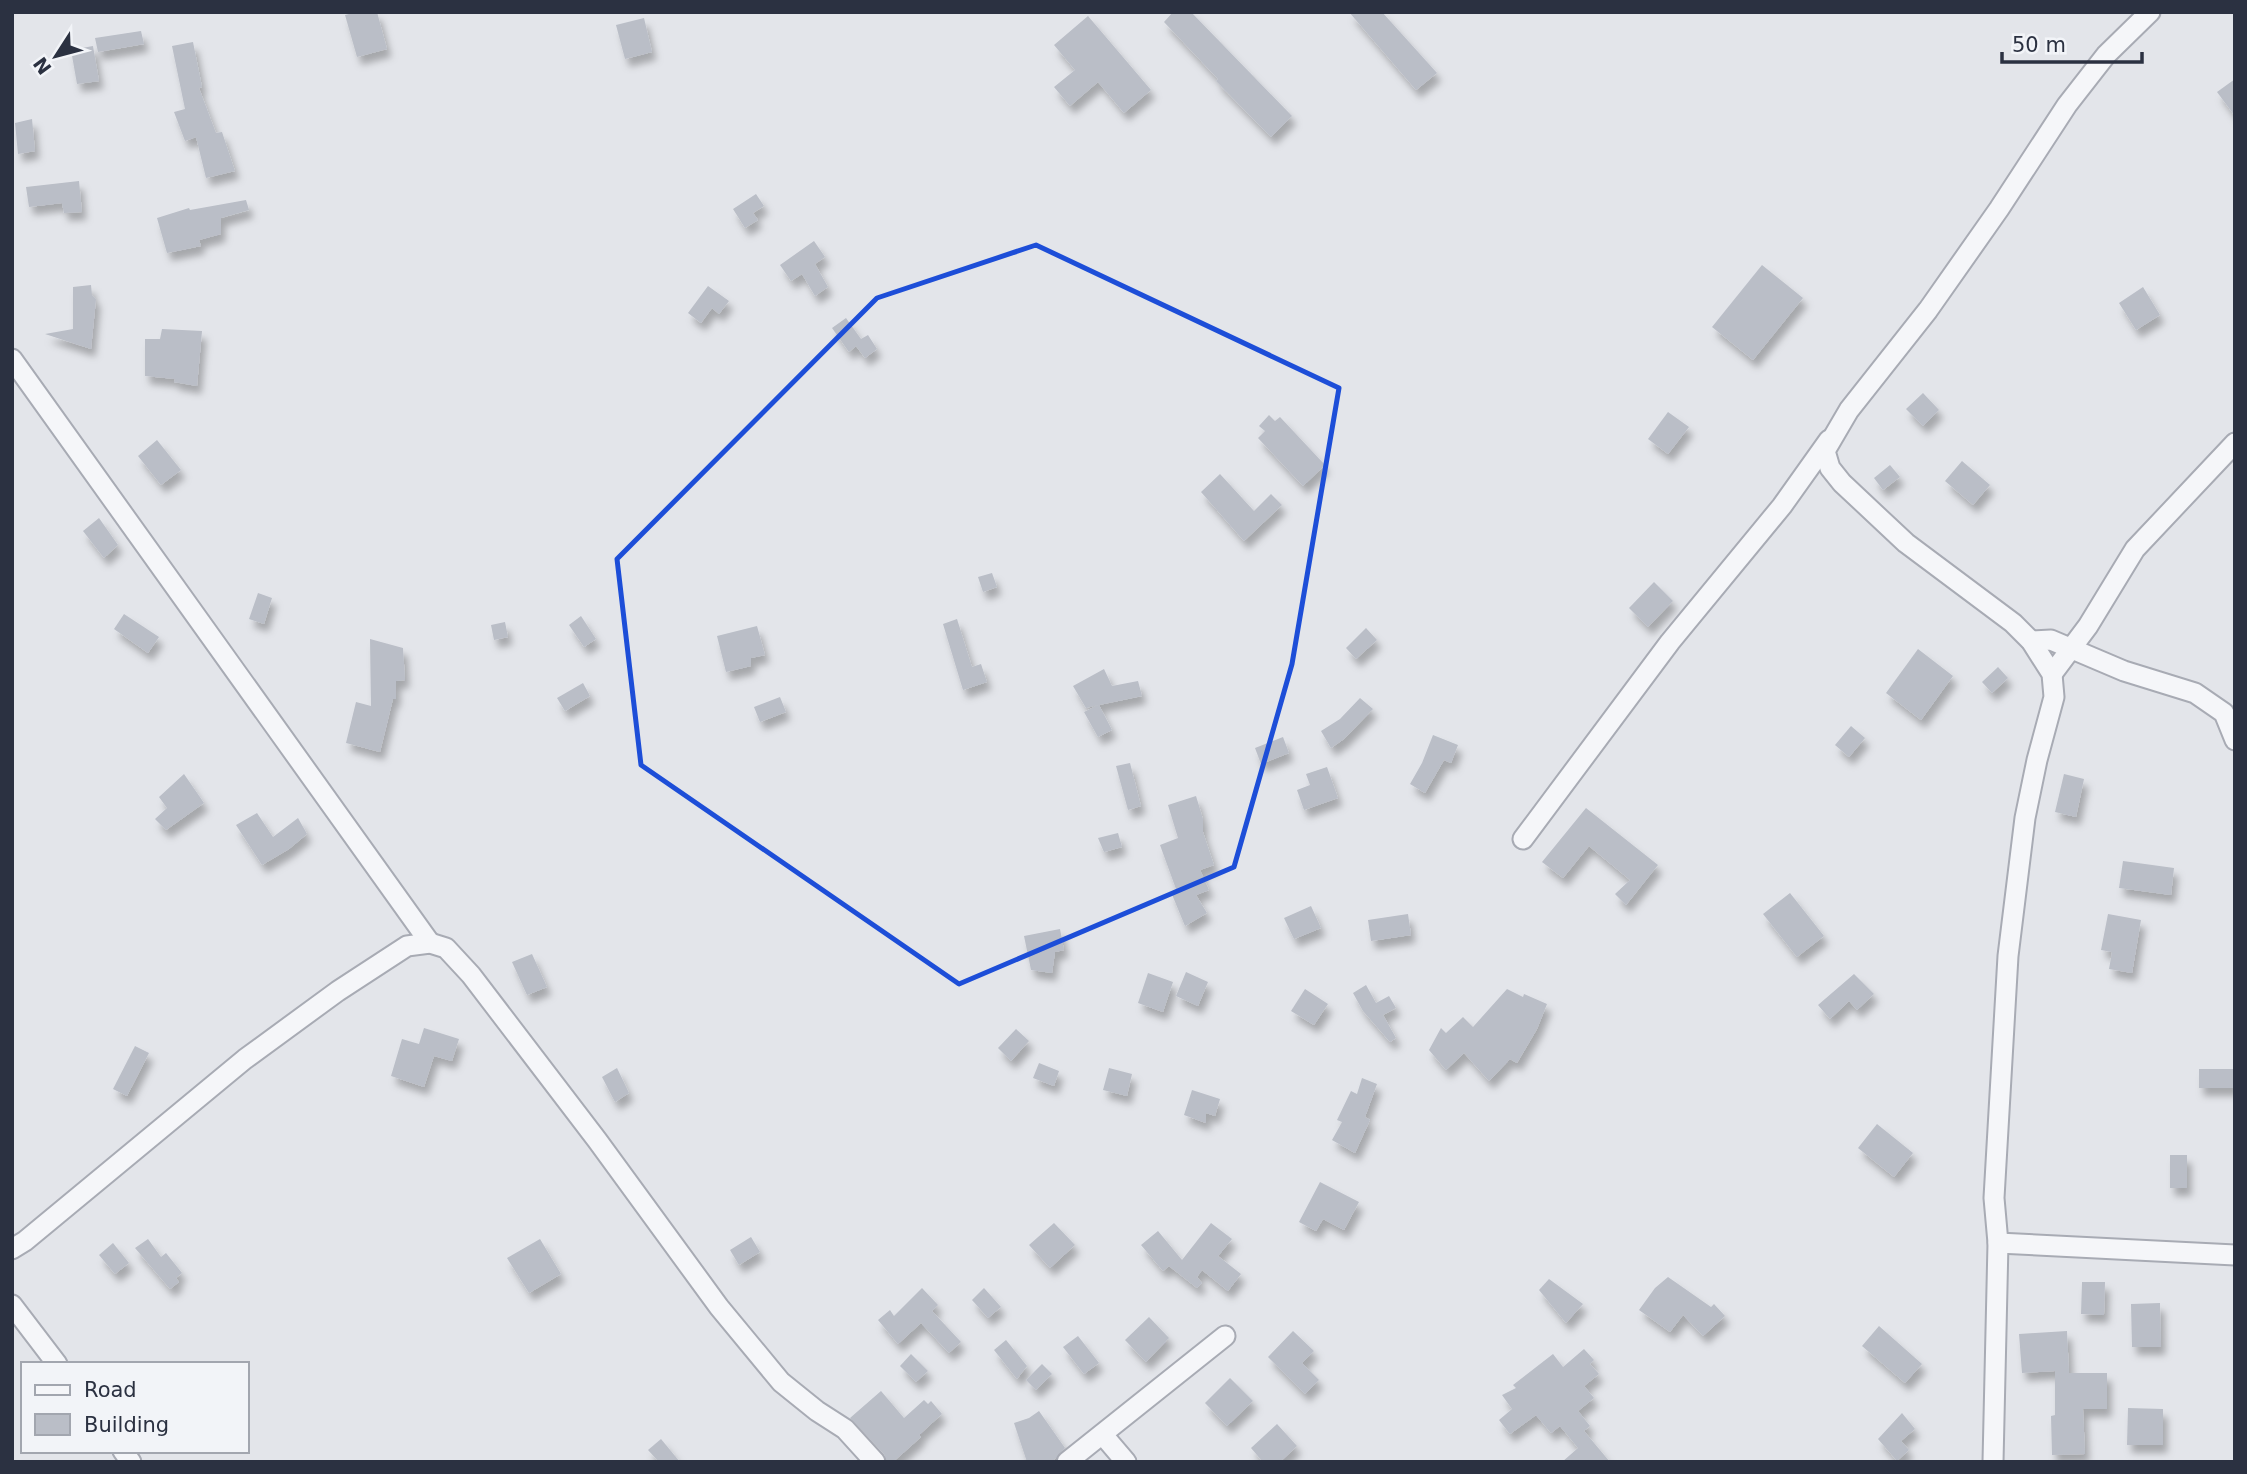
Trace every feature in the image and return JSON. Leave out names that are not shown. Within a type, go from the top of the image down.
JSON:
[{"type":"street","points":[[1523,839],[1670,642],[1782,506],[1843,419],[1928,310],[2067,105],[2106,55],[2150,12]]},
{"type":"street","points":[[12,359],[430,943]]},
{"type":"street","points":[[1843,419],[1825,451],[1830,468],[1842,483],[1906,542],[2013,623],[2031,641],[2052,674],[2054,697],[2025,818],[2008,956],[1994,1198],[1998,1243],[1993,1462]]},
{"type":"street","points":[[2052,674],[2088,626],[2135,549],[2235,443]]},
{"type":"street","points":[[2031,641],[2051,640],[2124,671],[2195,693],[2224,713],[2235,740]]},
{"type":"street","points":[[12,1249],[245,1059],[338,991],[407,946],[430,943],[446,948],[471,975],[597,1140],[719,1307],[781,1382],[845,1429],[874,1462]]},
{"type":"street","points":[[1998,1243],[2235,1255]]},
{"type":"street","points":[[12,1305],[55,1362]]},
{"type":"street","points":[[1067,1462],[1224,1336]]},
{"type":"street","points":[[1102,1435],[1126,1462]]},
{"type":"highlighted area","points":[[1036,245],[1339,388],[1292,664],[1234,867],[959,984],[641,765],[617,559],[877,298]]},
{"type":"building","points":[[377,12],[387,49],[357,57],[345,15]]},
{"type":"building","points":[[1173,12],[1191,12],[1292,116],[1271,137],[1216,81],[1218,79],[1164,22]]},
{"type":"building","points":[[1349,12],[1382,12],[1437,73],[1416,90]]},
{"type":"building","points":[[1088,16],[1151,90],[1124,113],[1098,82],[1070,106],[1054,87],[1075,70],[1054,45]]},
{"type":"building","points":[[644,18],[652,52],[625,59],[616,25]]},
{"type":"building","points":[[141,31],[144,44],[98,52],[95,38]]},
{"type":"building","points":[[193,42],[202,87],[199,88],[216,133],[222,132],[235,171],[206,178],[196,137],[185,141],[174,112],[185,109],[172,46]]},
{"type":"building","points":[[93,46],[99,81],[77,84],[71,50]]},
{"type":"building","points":[[2235,79],[2235,116],[2217,92]]},
{"type":"building","points":[[32,119],[35,151],[18,154],[15,123]]},
{"type":"building","points":[[79,181],[82,212],[64,213],[62,203],[29,207],[26,187]]},
{"type":"building","points":[[756,194],[764,206],[753,213],[758,220],[745,228],[733,209]]},
{"type":"building","points":[[246,200],[249,210],[221,218],[221,234],[199,240],[201,246],[167,253],[157,218],[189,208],[190,210]]},
{"type":"building","points":[[814,241],[825,257],[815,264],[828,287],[815,296],[802,274],[791,281],[780,265]]},
{"type":"building","points":[[1762,265],[1803,298],[1753,360],[1712,327]]},
{"type":"building","points":[[91,285],[92,295],[96,299],[91,349],[45,334],[73,329],[73,287]]},
{"type":"building","points":[[708,286],[729,301],[719,314],[712,308],[701,323],[688,313]]},
{"type":"building","points":[[2143,287],[2160,315],[2136,330],[2119,303]]},
{"type":"building","points":[[846,318],[861,339],[868,335],[877,349],[865,358],[856,346],[849,352],[832,328]]},
{"type":"building","points":[[162,329],[202,331],[197,386],[174,382],[175,379],[145,376],[145,339],[160,339]]},
{"type":"building","points":[[1923,393],[1939,410],[1923,426],[1906,409]]},
{"type":"building","points":[[1668,412],[1689,427],[1668,454],[1648,439]]},
{"type":"building","points":[[1269,415],[1275,421],[1280,417],[1325,465],[1303,486],[1258,438],[1265,431],[1259,426]]},
{"type":"building","points":[[157,440],[181,470],[161,485],[138,456]]},
{"type":"building","points":[[1962,461],[1990,485],[1973,505],[1945,481]]},
{"type":"building","points":[[1890,465],[1900,477],[1883,490],[1874,478]]},
{"type":"building","points":[[1220,474],[1254,511],[1271,494],[1282,505],[1244,541],[1201,492]]},
{"type":"building","points":[[99,518],[118,545],[104,558],[83,531]]},
{"type":"building","points":[[992,573],[997,587],[983,592],[978,577]]},
{"type":"building","points":[[1654,582],[1673,601],[1648,627],[1629,608]]},
{"type":"building","points":[[258,593],[272,598],[264,624],[249,619]]},
{"type":"building","points":[[124,614],[159,637],[148,653],[114,629]]},
{"type":"building","points":[[581,616],[596,639],[584,647],[569,625]]},
{"type":"building","points":[[957,619],[972,667],[981,664],[987,682],[963,690],[943,624]]},
{"type":"building","points":[[505,622],[508,637],[494,640],[491,625]]},
{"type":"building","points":[[757,626],[765,655],[751,658],[751,666],[726,672],[717,636]]},
{"type":"building","points":[[1366,628],[1377,640],[1356,659],[1346,648]]},
{"type":"building","points":[[370,639],[403,648],[405,680],[396,681],[396,699],[393,699],[380,752],[346,743],[356,702],[371,706]]},
{"type":"building","points":[[1918,649],[1953,676],[1921,720],[1886,693]]},
{"type":"building","points":[[1998,667],[2008,678],[1992,693],[1982,682]]},
{"type":"building","points":[[1104,669],[1112,686],[1138,681],[1142,696],[1099,705],[1112,730],[1098,737],[1084,712],[1098,705],[1086,708],[1073,686]]},
{"type":"building","points":[[583,683],[590,696],[565,711],[557,698]]},
{"type":"building","points":[[780,697],[786,712],[760,722],[754,707]]},
{"type":"building","points":[[1360,698],[1373,709],[1344,739],[1331,748],[1321,731],[1340,719]]},
{"type":"building","points":[[1851,726],[1865,738],[1849,757],[1835,745]]},
{"type":"building","points":[[1433,735],[1458,745],[1451,763],[1444,760],[1425,793],[1410,784]]},
{"type":"building","points":[[1283,737],[1289,753],[1261,764],[1255,748]]},
{"type":"building","points":[[1130,763],[1141,806],[1128,810],[1116,766]]},
{"type":"building","points":[[1327,767],[1338,798],[1304,810],[1297,790],[1310,785],[1306,774]]},
{"type":"building","points":[[184,774],[204,803],[166,830],[155,819],[167,808],[159,797]]},
{"type":"building","points":[[2064,774],[2084,779],[2076,817],[2055,812]]},
{"type":"building","points":[[1196,796],[1203,819],[1203,832],[1214,865],[1200,870],[1209,890],[1196,895],[1207,913],[1185,926],[1171,892],[1176,889],[1160,845],[1178,838],[1168,805]]},
{"type":"building","points":[[1586,808],[1658,865],[1626,905],[1615,894],[1630,880],[1589,846],[1563,878],[1542,862]]},
{"type":"building","points":[[257,813],[273,837],[298,818],[307,834],[289,849],[262,865],[236,825]]},
{"type":"building","points":[[1118,833],[1122,847],[1104,852],[1098,838]]},
{"type":"building","points":[[2123,861],[2174,868],[2171,895],[2119,888]]},
{"type":"building","points":[[1790,893],[1824,936],[1797,957],[1763,914]]},
{"type":"building","points":[[1311,906],[1321,928],[1294,939],[1284,918]]},
{"type":"building","points":[[1408,914],[1411,935],[1371,941],[1368,920]]},
{"type":"building","points":[[2108,914],[2141,920],[2132,973],[2109,969],[2112,952],[2101,950]]},
{"type":"building","points":[[1060,929],[1064,950],[1055,952],[1052,973],[1031,970],[1024,936]]},
{"type":"building","points":[[532,954],[547,987],[527,995],[512,962]]},
{"type":"building","points":[[1186,972],[1208,982],[1198,1006],[1176,996]]},
{"type":"building","points":[[1148,973],[1173,982],[1163,1012],[1138,1003]]},
{"type":"building","points":[[1854,974],[1874,994],[1857,1010],[1849,1001],[1830,1019],[1818,1005]]},
{"type":"building","points":[[1366,985],[1376,1003],[1389,996],[1396,1008],[1383,1015],[1396,1038],[1390,1042],[1363,1011],[1353,993]]},
{"type":"building","points":[[1305,989],[1328,1004],[1314,1025],[1291,1011]]},
{"type":"building","points":[[1507,989],[1547,1004],[1537,1029],[1517,1063],[1510,1059],[1489,1081],[1464,1053],[1446,1070],[1429,1050],[1441,1028],[1446,1033],[1463,1017],[1473,1027]]},
{"type":"building","points":[[424,1028],[459,1039],[452,1061],[434,1056],[424,1087],[391,1076],[402,1039],[419,1044]]},
{"type":"building","points":[[1016,1029],[1029,1041],[1011,1061],[998,1048]]},
{"type":"building","points":[[135,1046],[149,1053],[127,1096],[113,1089]]},
{"type":"building","points":[[1039,1063],[1059,1071],[1054,1086],[1033,1078]]},
{"type":"building","points":[[617,1068],[629,1093],[615,1102],[602,1077]]},
{"type":"building","points":[[1109,1068],[1132,1074],[1127,1096],[1103,1090]]},
{"type":"building","points":[[2199,1069],[2234,1069],[2234,1088],[2199,1088]]},
{"type":"building","points":[[1362,1078],[1377,1084],[1365,1117],[1370,1120],[1355,1153],[1332,1140],[1342,1122],[1337,1120],[1351,1091],[1357,1094]]},
{"type":"building","points":[[1192,1090],[1220,1099],[1215,1116],[1206,1113],[1206,1123],[1184,1115]]},
{"type":"building","points":[[1877,1124],[1913,1153],[1894,1177],[1858,1148]]},
{"type":"building","points":[[2170,1155],[2187,1155],[2187,1188],[2170,1188]]},
{"type":"building","points":[[1320,1182],[1359,1202],[1344,1230],[1323,1219],[1316,1231],[1299,1222]]},
{"type":"building","points":[[1054,1223],[1075,1245],[1050,1268],[1029,1245]]},
{"type":"building","points":[[1211,1223],[1232,1239],[1218,1256],[1241,1274],[1228,1291],[1202,1270],[1197,1277],[1202,1283],[1197,1288],[1169,1266],[1163,1271],[1141,1245],[1158,1231],[1182,1260]]},
{"type":"building","points":[[751,1237],[760,1252],[739,1265],[730,1250]]},
{"type":"building","points":[[148,1239],[161,1257],[166,1253],[182,1273],[176,1278],[179,1282],[170,1289],[135,1248]]},
{"type":"building","points":[[540,1239],[561,1274],[529,1293],[507,1258]]},
{"type":"building","points":[[113,1243],[129,1263],[115,1274],[99,1255]]},
{"type":"building","points":[[1668,1277],[1711,1307],[1714,1304],[1725,1316],[1703,1336],[1683,1315],[1670,1332],[1639,1310],[1655,1288]]},
{"type":"building","points":[[1549,1279],[1583,1304],[1566,1323],[1539,1290]]},
{"type":"building","points":[[2082,1282],[2105,1282],[2104,1315],[2081,1314]]},
{"type":"building","points":[[922,1288],[938,1305],[932,1311],[961,1342],[949,1353],[921,1323],[898,1344],[878,1320],[890,1310],[894,1316]]},
{"type":"building","points":[[984,1288],[1001,1307],[988,1318],[972,1300]]},
{"type":"building","points":[[2160,1303],[2161,1347],[2132,1347],[2131,1304]]},
{"type":"building","points":[[1149,1317],[1169,1338],[1146,1362],[1125,1340]]},
{"type":"building","points":[[1879,1326],[1922,1364],[1905,1383],[1862,1346]]},
{"type":"building","points":[[1293,1331],[1314,1351],[1302,1363],[1319,1380],[1305,1394],[1268,1357]]},
{"type":"building","points":[[2067,1331],[2069,1373],[2107,1373],[2107,1409],[2083,1409],[2085,1454],[2052,1455],[2051,1416],[2055,1415],[2055,1371],[2022,1373],[2019,1334]]},
{"type":"building","points":[[1078,1336],[1099,1363],[1084,1374],[1063,1347]]},
{"type":"building","points":[[1006,1340],[1027,1366],[1017,1379],[994,1350]]},
{"type":"building","points":[[1584,1349],[1594,1360],[1590,1364],[1599,1374],[1584,1386],[1594,1398],[1578,1411],[1590,1426],[1584,1431],[1610,1462],[1562,1462],[1578,1448],[1560,1426],[1551,1433],[1536,1415],[1510,1434],[1499,1420],[1512,1409],[1502,1395],[1516,1388],[1513,1385],[1553,1354],[1563,1367]]},
{"type":"building","points":[[911,1354],[928,1371],[916,1382],[900,1366]]},
{"type":"building","points":[[1042,1364],[1052,1374],[1036,1390],[1026,1380]]},
{"type":"building","points":[[1230,1378],[1253,1401],[1227,1426],[1205,1403]]},
{"type":"building","points":[[881,1391],[904,1418],[924,1400],[928,1404],[931,1401],[942,1414],[893,1462],[887,1462],[884,1454],[850,1418]]},
{"type":"building","points":[[2128,1408],[2163,1409],[2163,1445],[2127,1445]]},
{"type":"building","points":[[1039,1411],[1065,1448],[1052,1462],[1027,1462],[1014,1423]]},
{"type":"building","points":[[1902,1413],[1915,1429],[1901,1441],[1909,1450],[1897,1461],[1878,1439]]},
{"type":"building","points":[[1277,1424],[1297,1446],[1280,1462],[1263,1462],[1251,1448]]},
{"type":"building","points":[[661,1439],[680,1462],[659,1462],[648,1450]]}]
